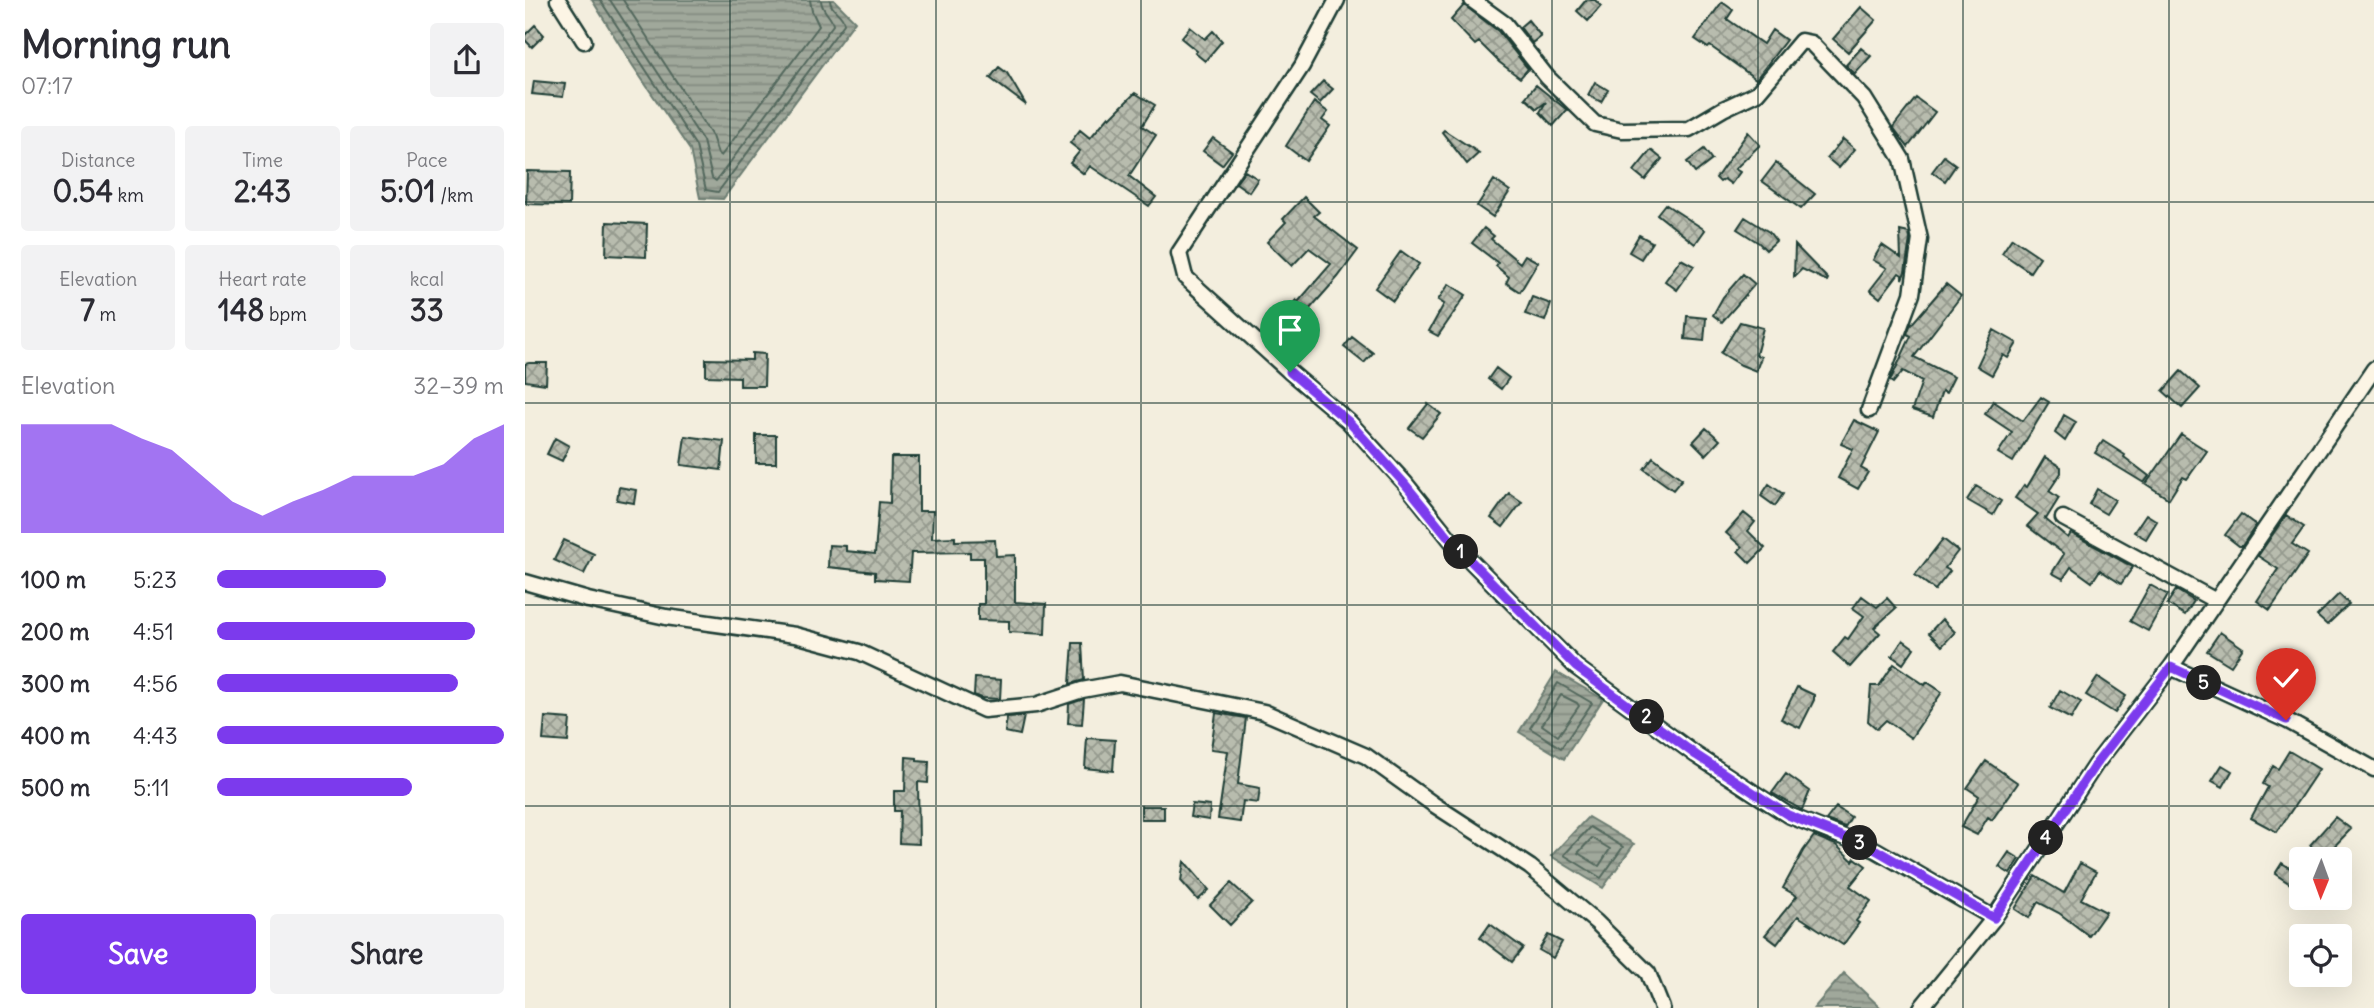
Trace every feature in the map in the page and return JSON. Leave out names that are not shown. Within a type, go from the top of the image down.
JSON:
[{"type":"street","points":[[558,0],[584,41]]},
{"type":"street","points":[[1337,0],[1302,66],[1179,253],[1185,276],[1349,422],[1454,544],[1576,667],[1696,755],[1788,815],[1876,850],[1994,918]]},
{"type":"street","points":[[1472,0],[1505,24],[1547,77],[1595,124],[1622,131],[1689,129],[1723,108],[1757,93],[1801,41],[1811,43],[1864,98],[1902,159],[1920,239],[1912,294],[1868,410]]},
{"type":"street","points":[[1921,1008],[1994,918],[2095,765],[2171,667],[2374,369]]},
{"type":"street","points":[[2063,518],[2216,601]]},
{"type":"street","points":[[525,582],[666,617],[795,635],[859,652],[985,710],[1036,705],[1082,690],[1121,683],[1264,712],[1366,756],[1433,804],[1530,867],[1597,922],[1648,973],[1662,1008]]},
{"type":"street","points":[[2171,667],[2286,720],[2374,769]]},
{"type":"water","points":[[592,0],[834,0],[855,21],[723,199],[700,198],[690,150]]},
{"type":"water","points":[[1556,672],[1603,699],[1564,759],[1519,732]]},
{"type":"water","points":[[1588,817],[1634,844],[1603,888],[1551,856]]},
{"type":"water","points":[[1844,973],[1881,1008],[1814,1008]]},
{"type":"building","points":[[1586,0],[1595,0],[1601,6],[1588,21],[1577,11]]},
{"type":"building","points":[[1722,2],[1733,10],[1727,19],[1763,44],[1772,30],[1786,40],[1756,79],[1710,46],[1708,48],[1695,39]]},
{"type":"building","points":[[1464,5],[1498,31],[1528,69],[1520,78],[1479,42],[1475,45],[1451,20]]},
{"type":"building","points":[[1861,7],[1876,20],[1848,52],[1833,39]]},
{"type":"building","points":[[1528,20],[1541,36],[1532,43],[1520,27]]},
{"type":"building","points":[[535,25],[544,35],[532,47],[525,40],[525,35]]},
{"type":"building","points":[[1190,27],[1205,39],[1213,31],[1222,41],[1205,61],[1181,38]]},
{"type":"building","points":[[1861,48],[1871,56],[1855,74],[1846,65]]},
{"type":"building","points":[[999,67],[1007,73],[1026,105],[990,78]]},
{"type":"building","points":[[534,81],[565,84],[563,97],[532,94]]},
{"type":"building","points":[[1323,81],[1333,89],[1320,103],[1310,95]]},
{"type":"building","points":[[1595,82],[1608,90],[1601,102],[1588,95]]},
{"type":"building","points":[[1536,85],[1567,110],[1553,126],[1540,112],[1546,102],[1537,109],[1525,98]]},
{"type":"building","points":[[1135,93],[1155,105],[1142,126],[1156,135],[1129,176],[1156,197],[1149,206],[1090,166],[1084,174],[1070,163],[1080,151],[1070,143],[1080,130],[1090,138],[1109,116],[1110,118]]},
{"type":"building","points":[[1916,98],[1935,112],[1908,147],[1893,127]]},
{"type":"building","points":[[1314,102],[1328,112],[1322,120],[1330,126],[1306,161],[1286,146]]},
{"type":"building","points":[[1444,130],[1479,153],[1467,164],[1442,132]]},
{"type":"building","points":[[1748,132],[1760,145],[1735,169],[1740,172],[1731,184],[1724,179],[1720,182],[1716,178]]},
{"type":"building","points":[[1213,138],[1232,152],[1222,165],[1203,151]]},
{"type":"building","points":[[1843,139],[1855,149],[1839,168],[1827,158]]},
{"type":"building","points":[[1704,149],[1712,160],[1695,173],[1687,162]]},
{"type":"building","points":[[1651,150],[1662,159],[1645,180],[1634,171]]},
{"type":"building","points":[[1944,156],[1956,165],[1945,181],[1932,172]]},
{"type":"building","points":[[1776,163],[1815,194],[1801,209],[1762,181]]},
{"type":"building","points":[[527,171],[570,172],[569,205],[526,204]]},
{"type":"building","points":[[1245,171],[1258,179],[1249,192],[1236,183]]},
{"type":"building","points":[[1494,180],[1510,191],[1493,217],[1477,206]]},
{"type":"building","points":[[1304,197],[1319,212],[1314,216],[1358,250],[1280,350],[1265,336],[1331,264],[1309,248],[1292,266],[1267,242],[1286,222],[1283,219]]},
{"type":"building","points":[[1665,204],[1705,230],[1695,244],[1657,214]]},
{"type":"building","points":[[1745,217],[1769,232],[1776,241],[1766,250],[1737,229]]},
{"type":"building","points":[[607,222],[647,224],[646,257],[606,255]]},
{"type":"building","points":[[1484,228],[1494,236],[1491,239],[1520,263],[1525,255],[1538,262],[1520,292],[1506,283],[1509,277],[1496,266],[1498,263],[1472,243]]},
{"type":"building","points":[[1900,231],[1909,233],[1910,239],[1905,272],[1902,279],[1899,273],[1880,298],[1870,290],[1887,268],[1873,260],[1882,245],[1901,258]]},
{"type":"building","points":[[1639,235],[1652,242],[1641,259],[1629,252]]},
{"type":"building","points":[[2012,238],[2040,257],[2030,272],[2002,253]]},
{"type":"building","points":[[1795,245],[1827,281],[1802,269],[1794,277]]},
{"type":"building","points":[[1401,251],[1419,264],[1393,301],[1375,288]]},
{"type":"building","points":[[1681,259],[1694,266],[1677,290],[1665,281]]},
{"type":"building","points":[[1743,274],[1755,284],[1722,322],[1713,315],[1723,297]]},
{"type":"building","points":[[1449,284],[1466,295],[1438,336],[1429,331],[1444,304],[1438,300]]},
{"type":"building","points":[[1946,284],[1961,296],[1914,357],[1954,377],[1946,393],[1942,391],[1933,417],[1912,410],[1922,381],[1903,371],[1893,383],[1890,381],[1911,336],[1907,334],[1910,326]]},
{"type":"building","points":[[1532,297],[1551,304],[1545,321],[1525,314]]},
{"type":"building","points":[[1687,316],[1706,318],[1704,341],[1685,339]]},
{"type":"building","points":[[1740,322],[1763,328],[1756,355],[1761,357],[1756,371],[1721,353]]},
{"type":"building","points":[[1994,330],[2017,343],[2008,358],[2003,355],[1992,375],[1977,366]]},
{"type":"building","points":[[1352,337],[1373,353],[1364,363],[1344,347]]},
{"type":"building","points":[[752,353],[765,354],[764,386],[740,386],[740,377],[706,376],[706,359],[752,360]]},
{"type":"building","points":[[547,363],[546,384],[525,381],[525,364]]},
{"type":"building","points":[[1496,368],[1509,378],[1501,389],[1488,379]]},
{"type":"building","points":[[2181,371],[2200,388],[2182,408],[2163,391]]},
{"type":"building","points":[[2041,397],[2049,402],[2013,462],[1998,453],[2012,432],[1985,414],[1993,401],[2023,421]]},
{"type":"building","points":[[1428,404],[1441,414],[1422,437],[1409,428]]},
{"type":"building","points":[[2064,415],[2076,422],[2065,441],[2055,433]]},
{"type":"building","points":[[1854,420],[1879,432],[1861,468],[1868,472],[1858,489],[1838,478],[1853,449],[1841,444]]},
{"type":"building","points":[[1706,428],[1720,440],[1706,455],[1693,442]]},
{"type":"building","points":[[2181,434],[2207,451],[2187,479],[2183,477],[2169,499],[2146,484]]},
{"type":"building","points":[[756,435],[776,435],[776,463],[756,463]]},
{"type":"building","points":[[685,436],[724,441],[721,470],[681,465]]},
{"type":"building","points":[[555,438],[569,446],[562,461],[547,454]]},
{"type":"building","points":[[2103,441],[2125,455],[2124,457],[2149,476],[2144,483],[2095,453]]},
{"type":"building","points":[[891,457],[919,457],[919,511],[933,511],[932,538],[955,537],[955,541],[995,540],[996,556],[1015,555],[1015,602],[1046,604],[1045,634],[1009,632],[1009,621],[978,620],[978,604],[984,604],[984,558],[970,558],[970,552],[911,553],[909,581],[875,579],[875,572],[828,567],[829,545],[846,546],[846,551],[875,554],[879,502],[890,503]]},
{"type":"building","points":[[1653,457],[1682,479],[1673,490],[1644,469]]},
{"type":"building","points":[[2045,457],[2061,467],[2061,473],[2049,491],[2059,498],[2046,519],[2044,518],[2068,538],[2071,533],[2133,567],[2121,584],[2100,570],[2092,582],[2071,567],[2063,579],[2052,573],[2064,554],[2027,526],[2038,514],[2015,498],[2024,485],[2027,487]]},
{"type":"building","points":[[1769,484],[1783,494],[1775,506],[1761,496]]},
{"type":"building","points":[[1976,486],[2001,501],[1993,515],[1967,500]]},
{"type":"building","points":[[619,487],[636,490],[634,503],[617,500]]},
{"type":"building","points":[[2097,489],[2115,500],[2106,514],[2089,504]]},
{"type":"building","points":[[1509,493],[1522,502],[1503,527],[1491,518]]},
{"type":"building","points":[[1744,513],[1755,522],[1748,531],[1765,548],[1750,563],[1738,551],[1742,547],[1726,533]]},
{"type":"building","points":[[2146,514],[2157,521],[2146,539],[2134,532]]},
{"type":"building","points":[[2241,514],[2256,525],[2242,546],[2239,546],[2225,535]]},
{"type":"building","points":[[2286,515],[2304,527],[2292,544],[2308,554],[2270,610],[2257,601],[2278,569],[2258,556]]},
{"type":"building","points":[[1943,539],[1958,551],[1945,568],[1950,571],[1935,590],[1915,575]]},
{"type":"building","points":[[564,540],[594,554],[584,574],[554,560]]},
{"type":"building","points":[[2150,585],[2168,595],[2148,631],[2130,621]]},
{"type":"building","points":[[2176,590],[2194,601],[2185,615],[2167,604]]},
{"type":"building","points":[[2339,594],[2349,604],[2327,625],[2317,616]]},
{"type":"building","points":[[1862,596],[1877,607],[1887,598],[1896,608],[1874,628],[1880,633],[1850,667],[1833,652],[1845,637],[1848,639],[1864,616],[1853,608]]},
{"type":"building","points":[[1942,619],[1955,632],[1942,646],[1929,633]]},
{"type":"building","points":[[2220,632],[2243,648],[2231,666],[2207,651]]},
{"type":"building","points":[[1903,640],[1914,648],[1903,664],[1892,656]]},
{"type":"building","points":[[1073,643],[1082,643],[1084,680],[1070,684]]},
{"type":"building","points":[[1894,664],[1925,685],[1927,682],[1942,692],[1911,738],[1886,720],[1877,729],[1868,721],[1871,686],[1879,686]]},
{"type":"building","points":[[2098,677],[2126,696],[2115,713],[2086,695]]},
{"type":"building","points":[[975,678],[1001,680],[1000,699],[974,695]]},
{"type":"building","points":[[1797,687],[1814,695],[1800,728],[1781,719]]},
{"type":"building","points":[[2060,690],[2081,702],[2071,719],[2050,708]]},
{"type":"building","points":[[1084,699],[1082,724],[1068,723],[1069,704]]},
{"type":"building","points":[[1216,713],[1246,718],[1238,784],[1260,788],[1258,803],[1243,801],[1240,822],[1218,819],[1228,751],[1211,749]]},
{"type":"building","points":[[1024,716],[1020,735],[1005,732],[1007,717]]},
{"type":"building","points":[[545,717],[570,719],[568,742],[543,740]]},
{"type":"building","points":[[1087,738],[1115,740],[1113,771],[1085,768]]},
{"type":"building","points":[[2289,751],[2319,769],[2277,832],[2251,818],[2268,787],[2263,784],[2273,766],[2278,769]]},
{"type":"building","points":[[906,757],[929,762],[928,783],[918,782],[919,844],[899,843],[900,811],[894,811],[894,791],[905,791]]},
{"type":"building","points":[[1986,761],[2018,783],[1992,820],[1988,817],[1977,835],[1961,827],[1979,796],[1967,788]]},
{"type":"building","points":[[2222,765],[2232,771],[2223,787],[2212,781]]},
{"type":"building","points":[[1786,774],[1810,791],[1802,810],[1772,793]]},
{"type":"building","points":[[1192,804],[1210,806],[1209,820],[1190,817]]},
{"type":"building","points":[[1141,806],[1164,806],[1164,819],[1141,819]]},
{"type":"building","points":[[1836,807],[1851,817],[1845,827],[1826,820]]},
{"type":"building","points":[[2335,817],[2351,829],[2334,847],[2310,845]]},
{"type":"building","points":[[1814,836],[1836,845],[1853,861],[1855,858],[1866,866],[1850,886],[1871,901],[1843,945],[1798,916],[1777,944],[1765,935],[1797,896],[1783,888]]},
{"type":"building","points":[[2009,852],[2020,859],[2010,874],[1999,867]]},
{"type":"building","points":[[1184,861],[1209,890],[1198,900],[1181,881]]},
{"type":"building","points":[[2080,863],[2096,872],[2081,899],[2106,912],[2089,936],[2059,913],[2038,902],[2029,918],[2015,909],[2035,876],[2064,893]]},
{"type":"building","points":[[2282,863],[2289,867],[2289,883],[2275,874]]},
{"type":"building","points":[[1231,883],[1252,902],[1230,925],[1210,905]]},
{"type":"building","points":[[1490,924],[1523,948],[1512,962],[1480,938]]},
{"type":"building","points":[[1548,935],[1562,942],[1553,958],[1539,950]]},
{"type":"route","points":[[1290,372],[1349,422],[1454,544],[1576,667],[1696,755],[1788,815],[1876,850],[1994,918],[2095,765],[2171,667],[2286,720]]}]
